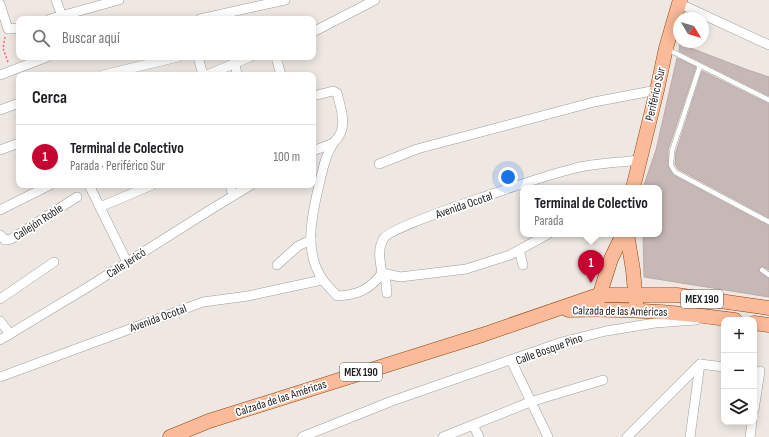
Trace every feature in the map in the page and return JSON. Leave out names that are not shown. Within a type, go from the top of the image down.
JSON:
[{"type":"main road","name":"Periférico Sur","points":[[634,185],[666,48],[679,2]]},
{"type":"main road","points":[[597,302],[611,259],[622,237]]},
{"type":"main road","points":[[627,237],[637,309]]},
{"type":"main road","name":"Calzada de las Américas","points":[[170,437],[208,421],[553,311],[636,294],[677,295],[769,308]]},
{"type":"main road","name":"Calzada de las Américas","points":[[597,302],[637,309],[678,312],[721,318]]},
{"type":"main road","points":[[757,323],[769,325]]},
{"type":"street","points":[[56,0],[62,16],[116,0]]},
{"type":"street","points":[[213,16],[285,0]]},
{"type":"street","points":[[316,30],[375,0]]},
{"type":"street","points":[[679,2],[769,46]]},
{"type":"street","points":[[0,4],[8,30],[16,29]]},
{"type":"street","points":[[0,75],[39,60]]},
{"type":"street","points":[[116,72],[166,60]]},
{"type":"street","points":[[199,60],[202,72]]},
{"type":"street","points":[[214,72],[242,60]]},
{"type":"street","points":[[277,60],[280,72]]},
{"type":"street","points":[[235,63],[236,72]]},
{"type":"street","points":[[379,164],[417,149],[594,102],[657,90]]},
{"type":"street","points":[[316,95],[333,91],[337,93],[344,118],[342,129],[324,160],[313,212],[311,240],[314,262],[322,280],[337,296],[353,295],[374,284],[383,274]]},
{"type":"street","points":[[0,110],[16,104]]},
{"type":"street","points":[[316,150],[334,142]]},
{"type":"street","points":[[0,150],[16,144]]},
{"type":"street","name":"Avenida Ocotal","points":[[522,185],[574,168],[639,160]]},
{"type":"street","name":"Avenida Ocotal","points":[[383,274],[380,248],[384,236],[401,227],[520,186]]},
{"type":"street","points":[[0,210],[45,188]]},
{"type":"street","points":[[90,188],[128,262]]},
{"type":"street","points":[[100,207],[145,188]]},
{"type":"street","points":[[231,188],[233,195]]},
{"type":"street","name":"Calle Jericó","points":[[0,340],[246,188]]},
{"type":"street","name":"Callejón Roble","points":[[0,235],[5,240],[11,239],[77,197]]},
{"type":"street","points":[[383,274],[400,277],[466,269],[510,255],[543,237]]},
{"type":"street","points":[[277,264],[298,246],[311,240]]},
{"type":"street","points":[[519,250],[523,265]]},
{"type":"street","points":[[0,299],[54,262]]},
{"type":"street","points":[[383,274],[387,293]]},
{"type":"street","name":"Avenida Ocotal","points":[[0,377],[203,302],[248,296],[322,280]]},
{"type":"street","name":"Calle Bosque Pino","points":[[548,437],[511,360],[562,342],[606,331],[655,323],[721,319]]},
{"type":"street","points":[[0,320],[10,334]]},
{"type":"street","points":[[302,437],[392,402],[511,360]]},
{"type":"street","points":[[700,364],[721,367]]},
{"type":"street","points":[[627,437],[700,364]]},
{"type":"street","points":[[690,437],[700,364]]},
{"type":"street","points":[[757,393],[761,371]]},
{"type":"street","points":[[443,437],[530,402],[603,380]]},
{"type":"street","points":[[473,425],[479,437]]},
{"type":"street","points":[[750,437],[752,425]]},
{"type":"lane","points":[[666,48],[769,100]]},
{"type":"lane","points":[[700,66],[672,151],[671,165],[675,172],[769,222]]},
{"type":"lane","points":[[762,270],[769,275]]},
{"type":"path","points":[[8,30],[3,48],[11,70]]},
{"type":"building","points":[[679,48],[690,48],[769,77],[769,96],[679,51]]},
{"type":"building","points":[[677,58],[696,67],[668,150],[668,166],[673,175],[769,226],[769,270],[762,266],[758,270],[769,279],[769,297],[644,277],[643,237],[662,237],[662,185],[644,185],[656,150]]},
{"type":"building","points":[[702,71],[769,104],[769,218],[678,169],[675,164],[676,152]]},
{"type":"place","name":"Terminal de Colectivo","points":[[591,283]]}]
